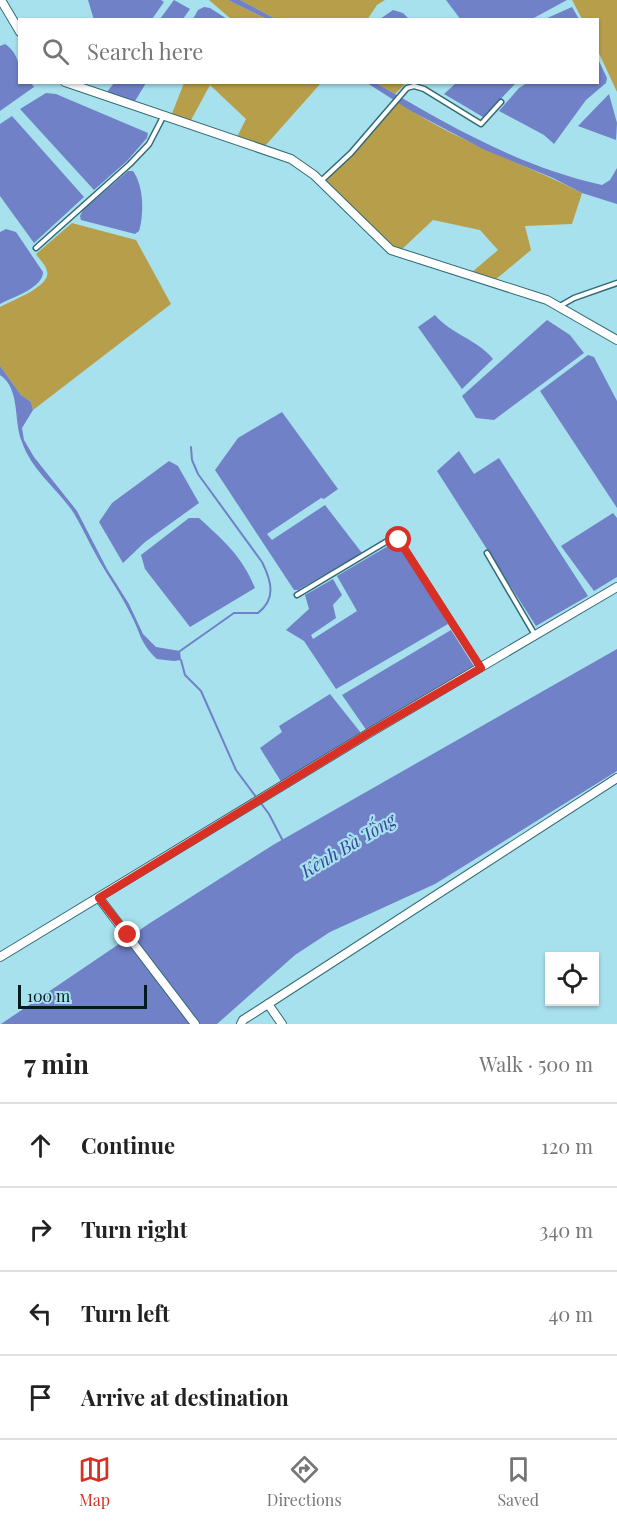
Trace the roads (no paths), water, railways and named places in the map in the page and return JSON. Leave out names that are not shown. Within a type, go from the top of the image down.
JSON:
[{"type":"street","points":[[0,0],[18,29]]},
{"type":"street","points":[[71,84],[277,153],[304,166],[391,250],[547,300],[617,339]]},
{"type":"street","points":[[0,957],[272,794],[369,733],[617,587]]},
{"type":"street","points":[[241,1024],[243,1020],[617,778]]},
{"type":"street","points":[[99,898],[195,1024]]},
{"type":"street","points":[[268,1004],[282,1024]]},
{"type":"lane","points":[[321,181],[351,153],[407,88],[414,86],[424,89],[481,124],[501,102]]},
{"type":"lane","points":[[36,248],[130,164],[154,136],[164,117]]},
{"type":"lane","points":[[560,306],[574,298],[617,283]]},
{"type":"lane","points":[[297,595],[389,540],[399,540],[481,668]]},
{"type":"lane","points":[[488,553],[535,635]]},
{"type":"water","points":[[88,0],[161,0],[164,2],[153,18],[93,18]]},
{"type":"water","points":[[174,0],[190,9],[184,18],[161,18]]},
{"type":"water","points":[[228,0],[240,0],[274,18],[265,18]]},
{"type":"water","points":[[446,0],[567,0],[534,18],[460,18]]},
{"type":"water","points":[[204,7],[210,8],[225,18],[194,18],[198,10]]},
{"type":"water","points":[[572,7],[578,18],[547,18]]},
{"type":"water","points":[[393,10],[403,13],[408,18],[381,18]]},
{"type":"water","points":[[5,44],[16,56],[18,84],[32,84],[34,87],[0,111],[0,46]]},
{"type":"water","points":[[599,61],[607,78],[606,83],[586,100],[554,144],[544,135],[499,111],[525,84],[599,84]]},
{"type":"water","points":[[113,84],[145,84],[135,101],[107,92]]},
{"type":"water","points":[[369,84],[378,84],[485,143],[542,167],[602,185],[610,180],[617,168],[617,204],[582,193],[553,178],[485,150],[411,111]]},
{"type":"water","points":[[455,84],[515,84],[483,117],[444,94]]},
{"type":"water","points":[[46,93],[56,94],[148,133],[147,138],[127,161],[94,190],[20,109]]},
{"type":"water","points":[[609,94],[617,123],[616,140],[578,126]]},
{"type":"water","points":[[12,116],[84,197],[34,243],[0,196],[0,124]]},
{"type":"water","points":[[128,171],[133,171],[137,177],[141,192],[142,217],[139,231],[135,234],[81,220],[83,210]]},
{"type":"water","points":[[6,229],[16,232],[43,272],[42,278],[33,287],[0,304],[0,232]]},
{"type":"water","points":[[435,315],[441,322],[487,352],[493,359],[462,389],[418,327]]},
{"type":"water","points":[[547,320],[570,335],[584,353],[494,420],[476,418],[462,396]]},
{"type":"water","points":[[588,355],[594,357],[617,401],[617,508],[540,391]]},
{"type":"water","points":[[0,366],[21,395],[31,402],[33,410],[22,428],[24,440],[34,457],[77,511],[107,569],[129,604],[143,634],[156,647],[180,651],[181,660],[157,659],[147,647],[74,514],[31,461],[19,434],[14,397],[7,381],[0,375]]},
{"type":"water","points":[[282,412],[338,489],[267,534],[272,540],[325,505],[362,553],[298,590],[294,590],[215,470],[238,438]]},
{"type":"water","points":[[459,451],[474,474],[499,458],[588,596],[536,626],[437,471]]},
{"type":"water","points":[[169,461],[178,466],[199,503],[145,542],[123,563],[99,522],[112,503]]},
{"type":"water","points":[[613,513],[617,518],[617,577],[594,591],[561,546]]},
{"type":"water","points":[[189,518],[199,518],[224,541],[244,567],[255,588],[190,627],[145,569],[141,555]]},
{"type":"water","points":[[393,543],[400,546],[448,624],[336,689],[304,641],[286,630],[309,609],[305,595],[333,579],[342,595],[333,605],[336,618],[311,635],[313,639],[357,611],[337,576]]},
{"type":"water","points":[[451,630],[475,668],[367,731],[342,695]]},
{"type":"water","name":"Kênh Bà Tống","points":[[617,649],[617,771],[435,884],[330,932],[295,955],[217,1024],[1,1024],[150,923],[273,845]]},
{"type":"water","points":[[330,694],[361,733],[282,783],[260,748],[282,732],[279,726]]},
{"type":"waterway","points":[[180,651],[234,613],[258,613],[264,608],[270,596],[270,583],[262,562],[198,474],[192,460],[191,447]]},
{"type":"waterway","points":[[181,660],[185,675],[201,691],[236,770],[256,797]]},
{"type":"waterway","points":[[260,802],[284,843]]}]
